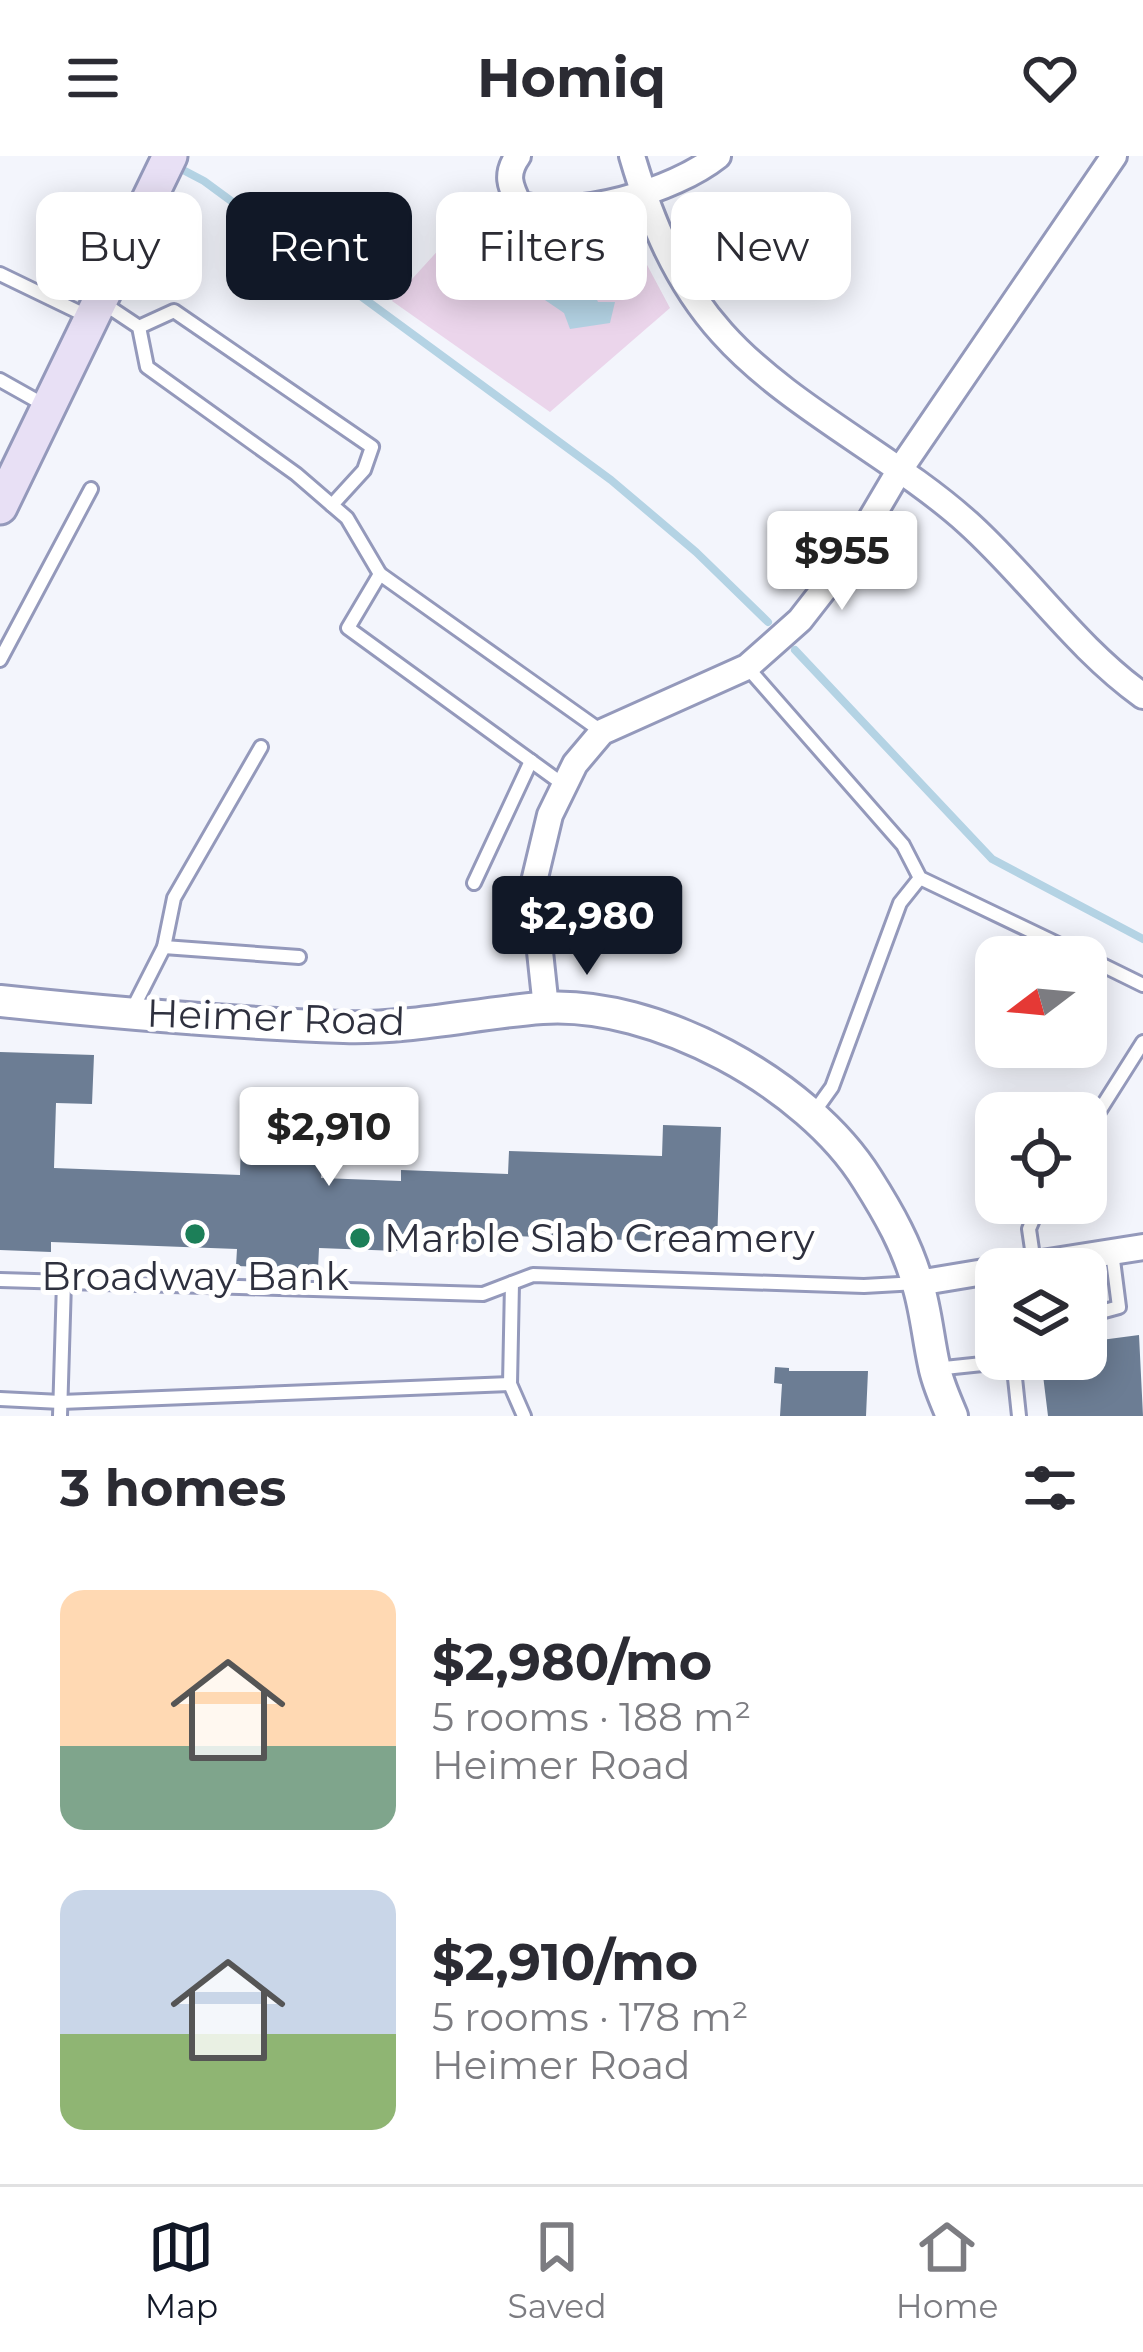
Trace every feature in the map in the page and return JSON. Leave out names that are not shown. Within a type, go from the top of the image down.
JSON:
[{"type":"main road","points":[[1,501],[170,156]]},
{"type":"street","points":[[513,192],[508,182],[518,156]]},
{"type":"street","points":[[632,156],[642,192]]},
{"type":"street","points":[[647,193],[693,176],[718,156]]},
{"type":"street","points":[[546,1008],[533,886],[540,844],[575,764],[602,732],[746,667],[800,620],[846,561],[899,471],[1114,156]]},
{"type":"street","points":[[647,203],[674,267],[723,335],[968,523],[1078,642],[1143,696]]},
{"type":"street","name":"Heimer Road","points":[[0,1001],[346,1027],[546,1008],[593,1011],[666,1030],[740,1063],[812,1115],[865,1174],[903,1242],[918,1282],[934,1369],[952,1416]]},
{"type":"street","points":[[1107,1253],[1143,1247]]},
{"type":"street","points":[[918,1282],[975,1274]]},
{"type":"street","name":"Heimer Road","points":[[926,1416],[934,1369]]},
{"type":"lane","points":[[0,274],[139,327],[174,311],[372,447],[364,470],[332,505]]},
{"type":"lane","points":[[139,327],[147,367],[296,474],[347,518],[380,574],[602,732]]},
{"type":"lane","points":[[0,380],[49,407]]},
{"type":"lane","points":[[0,660],[92,488]]},
{"type":"lane","points":[[380,574],[347,628],[565,785]]},
{"type":"lane","points":[[746,667],[903,845],[920,878],[1042,936]]},
{"type":"lane","points":[[132,1011],[164,947],[174,898],[261,748]]},
{"type":"lane","points":[[474,883],[530,760]]},
{"type":"lane","points":[[812,1115],[832,1087],[900,903],[920,878]]},
{"type":"lane","points":[[164,947],[299,957]]},
{"type":"lane","points":[[1107,967],[1143,985]]},
{"type":"lane","points":[[1107,1099],[1143,1042]]},
{"type":"lane","points":[[1107,1309],[1118,1306],[1112,1252]]},
{"type":"lane","points":[[0,1280],[483,1294],[533,1275],[864,1286],[918,1282]]},
{"type":"lane","points":[[61,1409],[64,1282]]},
{"type":"lane","points":[[512,1283],[510,1384],[524,1416]]},
{"type":"lane","points":[[934,1369],[975,1364]]},
{"type":"lane","points":[[1014,1380],[1019,1416]]},
{"type":"lane","points":[[0,1400],[61,1409],[510,1384]]},
{"type":"shaded area","points":[[436,253],[436,300],[647,300],[647,265],[670,308],[550,412],[392,301],[412,300],[412,279]]},
{"type":"water","points":[[545,300],[615,302],[610,323],[570,329],[564,313]]},
{"type":"building","points":[[0,1052],[94,1055],[92,1104],[56,1103],[54,1168],[240,1175],[242,1106],[323,1109],[321,1178],[401,1181],[401,1170],[508,1174],[509,1151],[662,1156],[663,1125],[721,1127],[717,1243],[512,1236],[512,1246],[427,1243],[427,1235],[399,1234],[398,1251],[319,1248],[318,1269],[236,1266],[237,1249],[51,1242],[51,1252],[0,1250]]},
{"type":"building","points":[[1139,1335],[1143,1416],[1048,1416],[1044,1380],[1107,1380],[1107,1339]]},
{"type":"building","points":[[775,1367],[868,1371],[866,1416],[780,1416],[782,1384],[774,1383]]},
{"type":"waterway","points":[[185,171],[611,480],[696,552],[768,622]]},
{"type":"waterway","points":[[795,650],[992,859],[1143,939]]},
{"type":"place","name":"Broadway Bank","points":[[195,1234]]},
{"type":"place","name":"Marble Slab Creamery","points":[[360,1238]]}]
